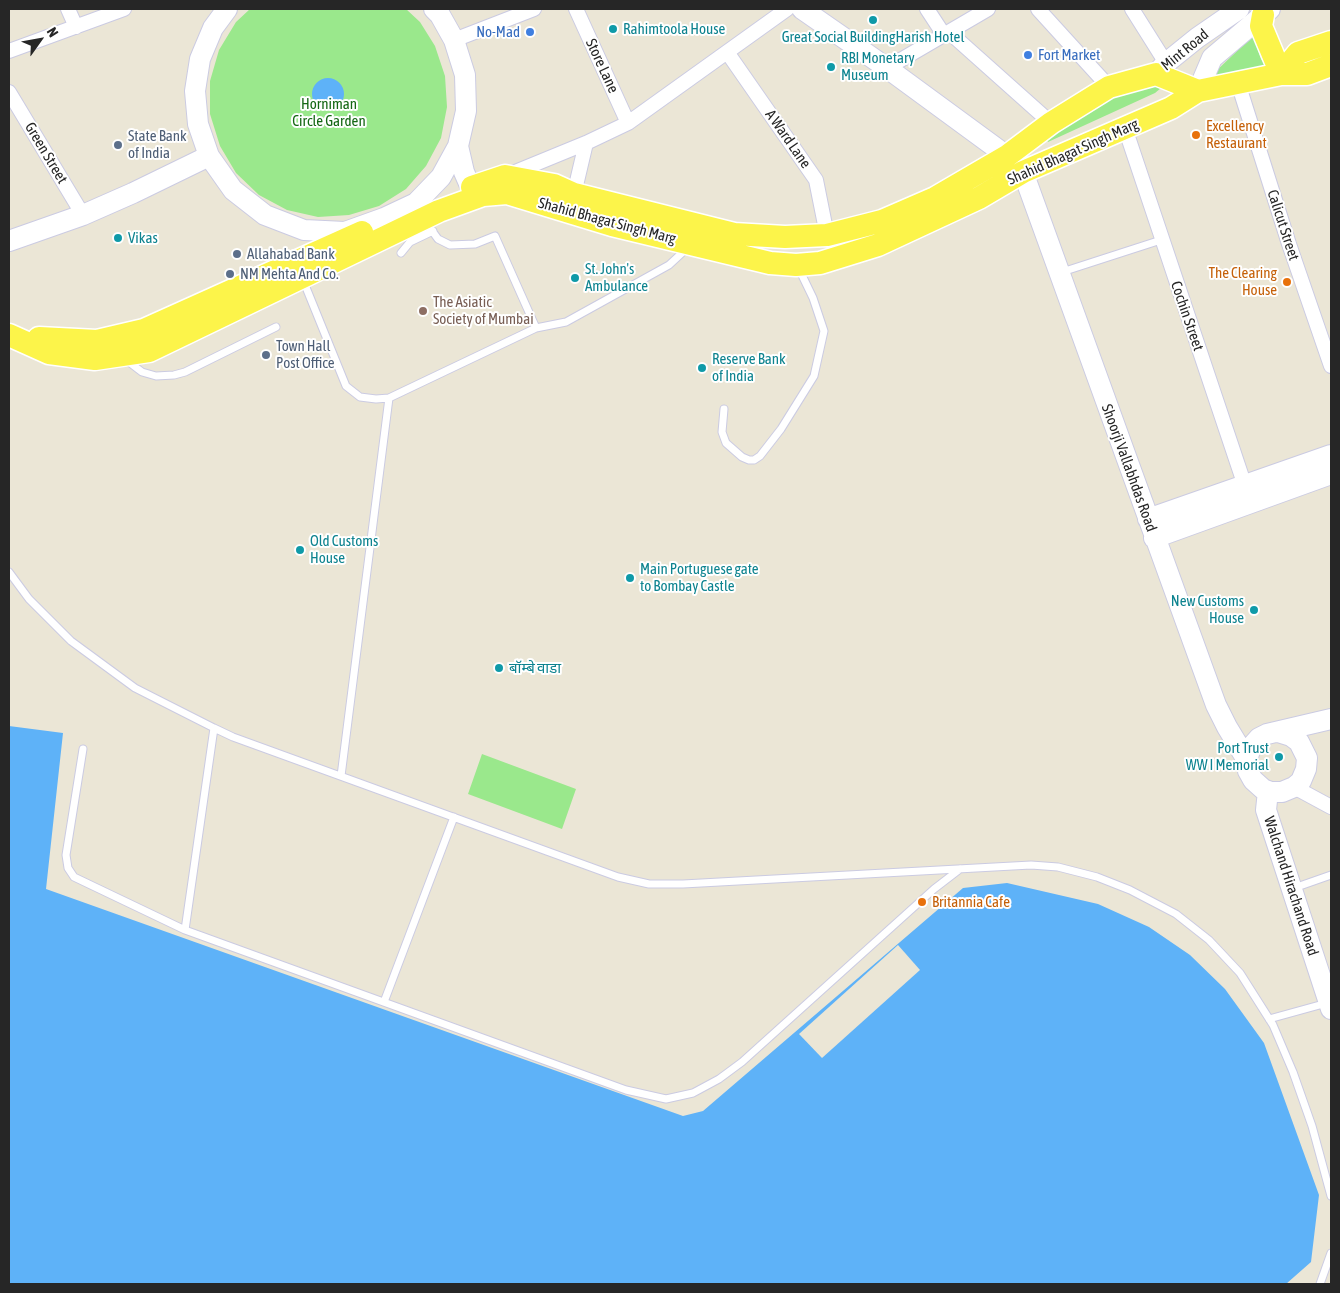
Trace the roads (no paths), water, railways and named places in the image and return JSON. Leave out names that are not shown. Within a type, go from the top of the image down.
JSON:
[{"type":"main road","points":[[1266,12],[1261,26],[1281,74],[1298,53],[1331,42]]},
{"type":"main road","name":"Shahid Bhagat Singh Marg","points":[[489,185],[507,193],[612,225],[690,233],[785,237],[827,236],[882,221],[1015,164],[1125,128],[1171,108],[1198,91],[1281,74],[1307,74],[1331,65]]},
{"type":"main road","name":"Shahid Bhagat Singh Marg","points":[[12,336],[121,356],[149,351],[298,270],[320,250],[489,185],[554,185],[574,194],[690,233],[770,263],[820,263],[878,245],[979,198],[1015,164],[1051,123],[1109,87],[1161,69]]},
{"type":"main road","points":[[1161,69],[1198,91]]},
{"type":"main road","name":"Shahid Bhagat Singh Marg","points":[[96,350],[298,270],[344,257],[428,225],[476,197],[489,185]]},
{"type":"street","points":[[68,9],[76,27]]},
{"type":"street","points":[[9,51],[124,9]]},
{"type":"street","points":[[227,9],[213,28],[200,59],[195,92],[198,124],[233,190],[265,215],[304,230],[345,232],[384,218],[416,203],[441,177],[458,146],[466,110],[465,74],[454,40],[440,15],[434,9]]},
{"type":"street","points":[[454,40],[534,9]]},
{"type":"street","name":"Store Lane","points":[[576,9],[628,123]]},
{"type":"street","points":[[458,146],[464,172],[489,185],[628,123],[787,9]]},
{"type":"street","points":[[802,9],[887,68],[1015,164]]},
{"type":"street","points":[[927,9],[946,33],[1051,123]]},
{"type":"street","points":[[887,68],[988,9]]},
{"type":"street","points":[[1038,9],[1109,87]]},
{"type":"street","points":[[1132,9],[1161,69]]},
{"type":"street","name":"Mint Road","points":[[1161,69],[1197,38],[1240,9]]},
{"type":"street","name":"Mint Road","points":[[1198,91],[1212,58],[1266,12]]},
{"type":"street","name":"A Ward Lane","points":[[727,52],[816,180],[827,236]]},
{"type":"street","name":"Calicut Street","points":[[1238,83],[1289,244],[1331,366]]},
{"type":"street","name":"Green Street","points":[[9,92],[83,214]]},
{"type":"street","name":"Cochin Street","points":[[1125,128],[1161,240],[1248,494]]},
{"type":"street","points":[[574,194],[586,142]]},
{"type":"street","points":[[9,241],[133,194],[214,151]]},
{"type":"street","name":"Shoorji Vallabhdas Road","points":[[1015,164],[1059,273],[1216,705],[1226,727],[1247,760]]},
{"type":"street","points":[[304,230],[309,242],[320,250],[344,257]]},
{"type":"street","points":[[1154,538],[1331,455]]},
{"type":"street","points":[[1148,519],[1331,474]]},
{"type":"street","points":[[1278,732],[1291,736],[1299,742],[1307,758],[1306,769],[1301,781],[1294,787],[1282,792],[1263,789],[1253,780],[1248,771],[1247,760],[1251,747],[1259,738],[1267,734],[1331,720]]},
{"type":"street","points":[[1294,787],[1331,806]]},
{"type":"street","name":"Walchand Hirachand Road","points":[[1268,791],[1266,810],[1330,1005]]},
{"type":"lane","points":[[401,253],[428,225],[438,239],[450,245],[475,244],[495,236],[536,328]]},
{"type":"lane","points":[[298,270],[346,386],[360,397],[388,398],[536,328],[566,322],[669,265],[683,252],[690,233]]},
{"type":"lane","points":[[1059,273],[1161,240]]},
{"type":"lane","points":[[724,409],[722,432],[726,443],[742,456],[749,460],[754,460],[760,456],[782,429],[814,376],[824,331],[813,298],[796,264]]},
{"type":"lane","points":[[121,356],[142,372],[156,376],[174,375],[185,372],[276,326]]},
{"type":"lane","points":[[341,776],[388,398]]},
{"type":"lane","points":[[9,572],[30,599],[71,641],[135,688],[214,728],[233,737],[618,877],[649,884],[683,884],[1031,866],[1058,867],[1097,877],[1130,890],[1176,914],[1209,940],[1240,973],[1270,1019],[1292,1072],[1312,1126],[1331,1196]]},
{"type":"lane","points":[[185,930],[214,728]]},
{"type":"lane","points":[[83,749],[66,855],[68,868],[74,877],[185,930],[626,1090],[666,1099],[693,1093],[718,1079],[742,1062],[934,890],[961,869]]},
{"type":"lane","points":[[384,1002],[454,817]]},
{"type":"lane","points":[[1291,889],[1331,875]]},
{"type":"lane","points":[[1270,1019],[1330,1005]]},
{"type":"lane","points":[[1320,1284],[1331,1252]]},
{"type":"water","points":[[328,78],[334,79],[339,83],[343,88],[343,100],[339,105],[334,109],[328,110],[322,109],[317,105],[313,100],[312,94],[313,88],[317,83],[322,79]]},
{"type":"water","points":[[9,726],[63,733],[46,889],[683,1116],[703,1111],[963,888],[1007,883],[1098,904],[1149,927],[1190,955],[1225,989],[1264,1043],[1319,1195],[1311,1262],[1286,1284],[9,1284]]},
{"type":"place","name":"Great Social BuildingHarish Hotel","points":[[873,20]]},
{"type":"place","name":"Rahimtoola House","points":[[613,29]]},
{"type":"place","name":"No-Mad","points":[[530,32]]},
{"type":"place","name":"Fort Market","points":[[1028,55]]},
{"type":"place","name":"RBI Monetary Museum","points":[[831,67]]},
{"type":"place","name":"Excellency Restaurant","points":[[1196,135]]},
{"type":"place","name":"State Bank of India","points":[[118,145]]},
{"type":"place","name":"Vikas","points":[[118,238]]},
{"type":"place","name":"Allahabad Bank","points":[[237,254]]},
{"type":"place","name":"NM Mehta And Co.","points":[[230,274]]},
{"type":"place","name":"St. John's Ambulance","points":[[575,278]]},
{"type":"place","name":"The Clearing House","points":[[1287,282]]},
{"type":"place","name":"The Asiatic Society of Mumbai","points":[[423,311]]},
{"type":"place","name":"Town Hall Post Office","points":[[266,355]]},
{"type":"place","name":"Reserve Bank of India","points":[[702,368]]},
{"type":"place","name":"Old Customs House","points":[[300,550]]},
{"type":"place","name":"Main Portuguese gate to Bombay Castle","points":[[630,578]]},
{"type":"place","name":"New Customs House","points":[[1254,610]]},
{"type":"place","name":"बॉम्बे वाडा","points":[[499,668]]},
{"type":"place","name":"Port Trust WW I Memorial","points":[[1279,757]]},
{"type":"place","name":"Britannia Cafe","points":[[922,902]]},
{"type":"park label","name":"Horniman Circle Garden","points":[[329,112]]}]
